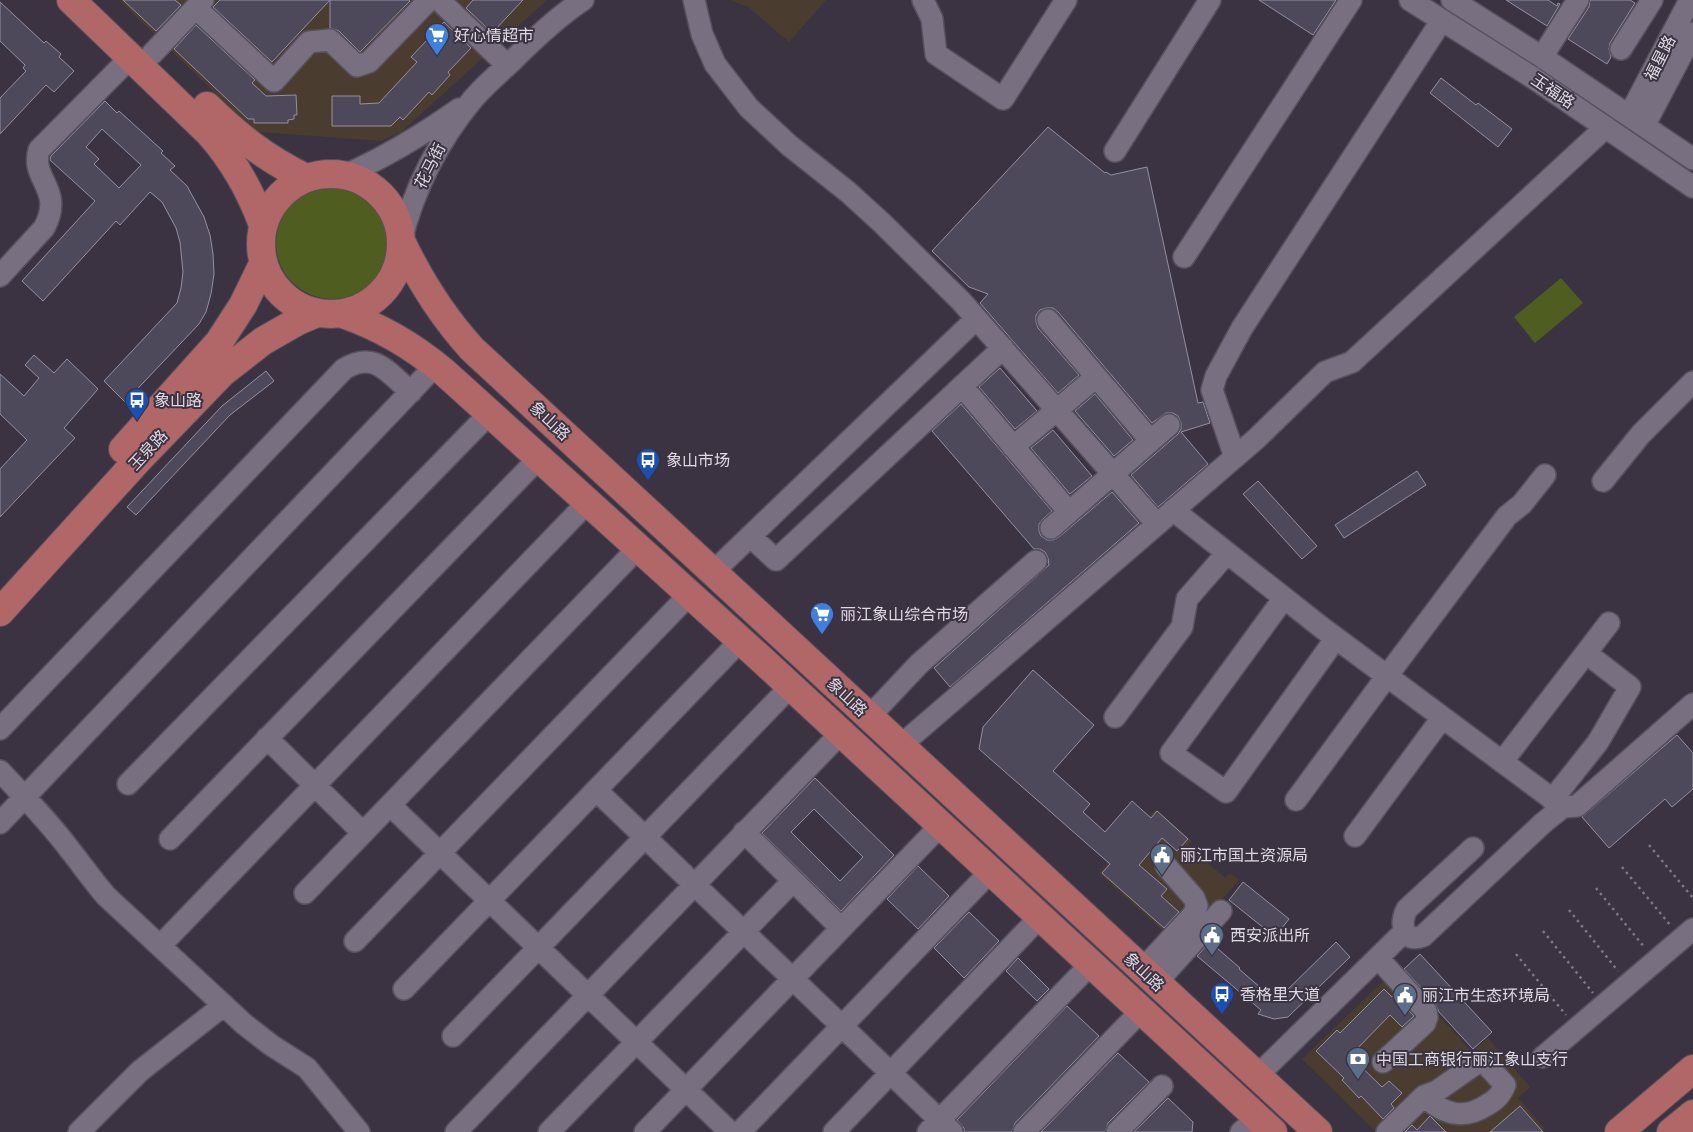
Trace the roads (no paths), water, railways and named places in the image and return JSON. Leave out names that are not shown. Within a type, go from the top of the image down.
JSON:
[{"type":"main road","points":[[71,0],[238,135],[273,161],[306,178]]},
{"type":"main road","points":[[96,0],[141,56],[222,148],[246,183],[263,225]]},
{"type":"main road","points":[[319,174],[345,175],[370,185],[380,194],[395,215],[401,241],[398,267],[384,290],[365,306],[330,314],[306,310],[284,297],[272,282],[263,264],[261,251],[263,225],[267,213],[274,202],[294,184],[319,174]]},
{"type":"main road","name":"象山路","points":[[401,241],[426,290],[442,313],[472,349],[1318,1132]]},
{"type":"main road","name":"玉泉路","points":[[0,586],[215,347],[243,306],[263,264]]},
{"type":"main road","name":"象山路","points":[[330,314],[378,328],[395,336],[436,365],[741,640],[1142,1010],[1257,1127]]},
{"type":"main road","name":"玉泉路","points":[[0,612],[139,459],[222,373],[263,341],[298,321],[330,314]]},
{"type":"main road","points":[[1619,1132],[1693,1069]]},
{"type":"main road","points":[[1671,1132],[1693,1114]]},
{"type":"street","points":[[0,276],[44,228],[48,220],[51,200],[37,162],[39,150],[200,4],[274,81],[309,42],[330,40],[357,66],[369,62],[430,0]]},
{"type":"street","points":[[440,0],[507,65]]},
{"type":"street","name":"花马街","points":[[401,241],[411,205],[430,164],[443,140],[473,99],[552,24],[584,0]]},
{"type":"street","points":[[694,0],[702,34],[712,57],[723,76],[749,108],[783,140],[848,192],[961,301],[1113,474],[1165,517],[1227,553],[1336,638],[1558,804],[1577,806],[1693,704]]},
{"type":"street","points":[[922,0],[932,19],[936,54],[1003,99],[1066,0]]},
{"type":"street","points":[[1115,151],[1210,0]]},
{"type":"street","points":[[1184,257],[1351,0]]},
{"type":"street","name":"玉福路","points":[[1410,0],[1532,77],[1693,187]]},
{"type":"street","name":"玉福路","points":[[1452,0],[1542,56],[1693,159]]},
{"type":"street","points":[[1542,56],[1578,0]]},
{"type":"street","points":[[1621,49],[1652,0]]},
{"type":"street","name":"福星路","points":[[1637,121],[1690,0]]},
{"type":"street","points":[[1235,457],[1212,390],[1216,376],[1242,328],[1442,20]]},
{"type":"street","name":"福星路","points":[[1637,121],[1693,33]]},
{"type":"street","name":"花马街","points":[[345,175],[376,161],[412,141],[473,99]]},
{"type":"street","points":[[900,746],[1235,457],[1325,372],[1352,362],[1606,128]]},
{"type":"street","points":[[713,572],[976,319]]},
{"type":"street","points":[[1048,320],[1151,441]]},
{"type":"street","points":[[750,536],[776,560],[1003,348]]},
{"type":"street","points":[[0,729],[344,368],[360,362],[377,363],[411,392]]},
{"type":"street","points":[[0,823],[436,365]]},
{"type":"street","points":[[1013,446],[1096,377]]},
{"type":"street","points":[[1602,481],[1641,434],[1693,382]]},
{"type":"street","points":[[962,386],[1069,512]]},
{"type":"street","points":[[128,784],[490,413]]},
{"type":"street","points":[[1051,528],[1169,425]]},
{"type":"street","points":[[170,839],[540,458]]},
{"type":"street","points":[[1296,800],[1507,516],[1522,504],[1545,475]]},
{"type":"street","points":[[160,946],[588,502]]},
{"type":"street","points":[[305,893],[639,547]]},
{"type":"street","points":[[1115,717],[1182,627],[1187,599],[1227,553]]},
{"type":"street","points":[[869,717],[919,664],[1036,561]]},
{"type":"street","points":[[355,941],[690,594]]},
{"type":"street","points":[[1284,598],[1171,753],[1226,792],[1336,638]]},
{"type":"street","points":[[1502,762],[1609,623]]},
{"type":"street","points":[[404,989],[741,640]]},
{"type":"street","points":[[1404,932],[1414,938],[1423,936],[1543,824],[1558,804],[1598,742],[1630,686],[1586,653]]},
{"type":"street","points":[[453,1036],[791,686]]},
{"type":"street","points":[[1354,836],[1442,718]]},
{"type":"street","points":[[456,1132],[841,732]]},
{"type":"street","points":[[267,738],[363,833]]},
{"type":"street","points":[[0,771],[70,850],[106,896],[257,1035],[307,1068],[347,1127]]},
{"type":"street","points":[[596,790],[890,1073],[940,1128],[1091,964]]},
{"type":"street","points":[[390,805],[730,1132]]},
{"type":"street","points":[[645,1132],[941,825]]},
{"type":"street","points":[[744,832],[841,928]]},
{"type":"street","points":[[1257,1076],[1404,932],[1403,918],[1407,909],[1473,848]]},
{"type":"street","points":[[1149,976],[1193,915],[1197,906],[1194,898],[1166,866]]},
{"type":"street","points":[[740,1132],[991,871]]},
{"type":"street","points":[[548,1132],[794,881]]},
{"type":"street","points":[[1149,976],[1221,911]]},
{"type":"street","points":[[834,1132],[1040,917]]},
{"type":"street","points":[[1542,1057],[1687,934]]},
{"type":"street","points":[[1378,958],[1426,1011],[1427,1017],[1426,1023],[1383,1062]]},
{"type":"street","points":[[80,1132],[140,1072],[224,1005]]},
{"type":"street","points":[[1024,1132],[1142,1010]]},
{"type":"street","points":[[1117,1132],[1162,1086]]},
{"type":"street","points":[[1387,1132],[1424,1096]]},
{"type":"place","name":"好心情超市","points":[[437,56]]},
{"type":"place","name":"象山路","points":[[137,421]]},
{"type":"place","name":"象山市场","points":[[648,481]]},
{"type":"place","name":"丽江象山综合市场","points":[[822,635]]},
{"type":"place","name":"丽江市国土资源局","points":[[1162,876]]},
{"type":"place","name":"西安派出所","points":[[1212,956]]},
{"type":"place","name":"香格里大道","points":[[1222,1015]]},
{"type":"place","name":"丽江市生态环境局","points":[[1405,1016]]},
{"type":"place","name":"中国工商银行丽江象山支行","points":[[1358,1080]]}]
